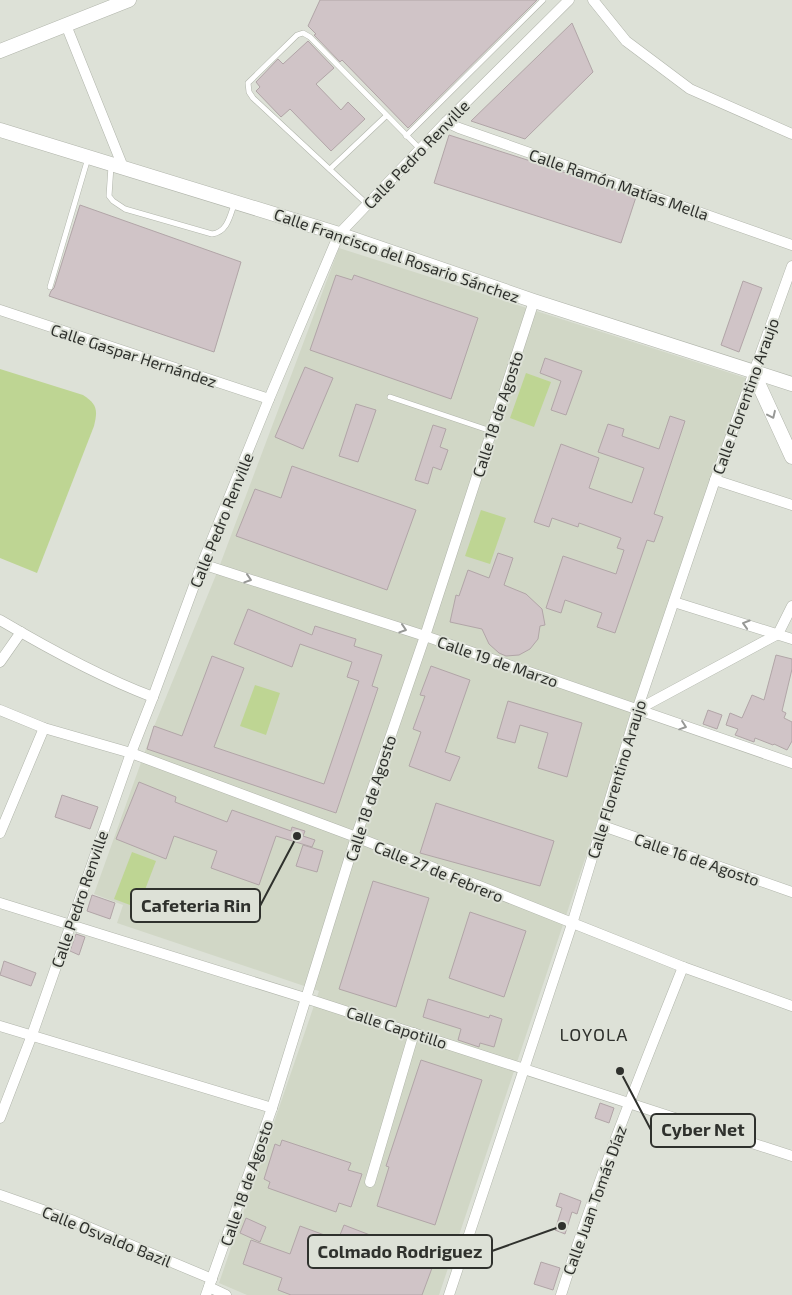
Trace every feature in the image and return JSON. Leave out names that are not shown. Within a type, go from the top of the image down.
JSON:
[{"type":"street","points":[[0,51],[66,24],[103,5],[128,0]]},
{"type":"street","name":"Calle Pedro Renville","points":[[0,1118],[32,1035],[130,753],[153,697],[202,564],[339,234],[446,122],[569,0]]},
{"type":"street","points":[[593,0],[626,41],[690,90],[792,134]]},
{"type":"street","points":[[66,24],[117,165]]},
{"type":"street","name":"Calle Ramón Matías Mella","points":[[446,122],[792,245]]},
{"type":"street","name":"Calle Francisco del Rosario Sánchez","points":[[0,130],[339,234],[534,301],[792,384]]},
{"type":"street","name":"Calle Florentino Araujo","points":[[449,1295],[572,924],[637,710],[715,480],[792,266]]},
{"type":"street","name":"Calle 18 de Agosto","points":[[209,1287],[272,1108],[356,837],[425,636],[534,301]]},
{"type":"street","name":"Calle Gaspar Hernández","points":[[0,310],[269,399]]},
{"type":"street","points":[[753,372],[792,457]]},
{"type":"street","points":[[715,480],[792,506]]},
{"type":"street","name":"Calle 19 de Marzo","points":[[202,564],[425,636],[792,763]]},
{"type":"street","points":[[674,602],[792,639]]},
{"type":"street","points":[[637,710],[778,634],[792,606]]},
{"type":"street","points":[[0,620],[50,649],[134,690],[153,697]]},
{"type":"street","points":[[0,662],[21,632]]},
{"type":"street","name":"Calle 27 de Febrero","points":[[0,710],[44,728],[130,753],[356,837],[572,924],[792,1006]]},
{"type":"street","points":[[0,833],[44,728]]},
{"type":"street","name":"Calle 16 de Agosto","points":[[603,826],[792,892]]},
{"type":"street","name":"Calle Capotillo","points":[[0,903],[305,998],[792,1156]]},
{"type":"street","name":"Calle Juan Tomás Díaz","points":[[561,1295],[629,1104],[683,966]]},
{"type":"street","points":[[0,1026],[272,1108]]},
{"type":"street","points":[[370,1182],[414,1033]]},
{"type":"street","name":"Calle Osvaldo Bazil","points":[[0,1195],[74,1221],[226,1295]]},
{"type":"lane","points":[[406,136],[543,0]]},
{"type":"lane","points":[[367,204],[249,92],[248,83],[289,42],[297,35],[303,33],[310,37],[420,149]]},
{"type":"lane","points":[[330,169],[386,116]]},
{"type":"lane","points":[[50,287],[89,158]]},
{"type":"lane","points":[[117,165],[109,196],[125,209],[212,234],[219,233],[225,228],[235,202]]},
{"type":"lane","points":[[390,398],[491,431]]},
{"type":"shaded area","points":[[339,248],[746,378],[439,1295],[247,1295],[219,1283],[319,991],[117,923],[123,905],[94,894],[153,729],[218,570]]},
{"type":"green space","points":[[0,369],[83,395],[91,401],[96,412],[94,426],[37,573],[0,558]]},
{"type":"green space","points":[[526,373],[551,382],[534,427],[510,418]]},
{"type":"green space","points":[[481,510],[506,518],[490,564],[465,556]]},
{"type":"green space","points":[[255,685],[280,693],[266,735],[240,726]]},
{"type":"green space","points":[[132,852],[156,861],[138,908],[114,899]]},
{"type":"building","points":[[320,0],[537,0],[408,128],[342,60],[340,62],[314,35],[316,34],[308,26]]},
{"type":"building","points":[[572,23],[593,72],[525,139],[471,121]]},
{"type":"building","points":[[308,41],[334,68],[316,84],[341,110],[348,102],[365,119],[331,151],[290,109],[281,117],[256,91],[260,87],[256,82],[278,59],[283,64]]},
{"type":"building","points":[[449,135],[636,197],[621,243],[434,183]]},
{"type":"building","points":[[80,205],[241,262],[214,352],[49,296],[54,288]]},
{"type":"building","points":[[336,275],[352,280],[354,275],[478,318],[451,399],[310,350]]},
{"type":"building","points":[[743,281],[762,288],[739,352],[721,345]]},
{"type":"building","points":[[545,358],[582,371],[566,415],[551,410],[561,381],[540,373]]},
{"type":"building","points":[[305,367],[333,378],[303,449],[275,437]]},
{"type":"building","points":[[356,404],[376,410],[358,462],[339,456]]},
{"type":"building","points":[[670,416],[685,421],[654,514],[663,517],[654,542],[647,540],[615,633],[597,627],[602,613],[565,600],[561,613],[546,608],[563,556],[616,574],[624,550],[617,548],[621,538],[579,523],[578,527],[552,518],[549,527],[534,522],[561,444],[599,458],[589,488],[632,503],[644,468],[598,452],[608,424],[624,429],[622,436],[659,449]]},
{"type":"building","points":[[433,425],[446,429],[440,447],[448,450],[441,470],[433,467],[428,484],[415,480]]},
{"type":"building","points":[[292,466],[416,510],[387,590],[236,536],[255,489],[281,498]]},
{"type":"building","points":[[498,553],[513,558],[504,585],[526,594],[542,609],[545,625],[540,626],[538,639],[530,649],[519,655],[506,656],[499,653],[489,644],[482,629],[450,622],[456,595],[459,596],[468,570],[489,578]]},
{"type":"building","points":[[248,609],[312,635],[315,626],[356,639],[354,646],[382,655],[372,686],[378,688],[336,813],[147,749],[154,726],[182,736],[212,656],[244,668],[214,747],[324,784],[359,681],[347,677],[352,662],[300,644],[292,667],[234,644]]},
{"type":"building","points":[[776,655],[792,659],[792,669],[782,711],[786,713],[784,718],[792,722],[792,741],[787,750],[755,738],[754,742],[735,735],[738,729],[726,725],[730,713],[742,718],[752,695],[764,700]]},
{"type":"building","points":[[431,666],[470,680],[445,752],[460,757],[450,781],[409,766],[421,732],[413,729],[425,696],[420,695]]},
{"type":"building","points":[[508,701],[582,723],[567,777],[538,768],[548,733],[520,725],[515,743],[497,738]]},
{"type":"building","points":[[708,710],[722,715],[717,729],[703,724]]},
{"type":"building","points":[[139,782],[176,797],[175,802],[227,822],[232,810],[291,831],[292,827],[305,831],[303,836],[315,840],[312,847],[276,836],[259,885],[211,868],[217,851],[174,836],[166,859],[116,839]]},
{"type":"building","points":[[62,795],[98,807],[90,829],[55,817]]},
{"type":"building","points":[[436,803],[554,841],[540,886],[420,853]]},
{"type":"building","points":[[303,845],[323,851],[317,872],[296,866]]},
{"type":"building","points":[[373,881],[429,898],[396,1007],[339,989]]},
{"type":"building","points":[[92,895],[115,903],[110,919],[87,911]]},
{"type":"building","points":[[470,912],[526,931],[504,997],[449,978]]},
{"type":"building","points":[[76,934],[85,937],[79,955],[70,951]]},
{"type":"building","points":[[4,961],[36,973],[31,986],[0,975]]},
{"type":"building","points":[[428,999],[489,1018],[490,1015],[502,1019],[494,1047],[480,1043],[479,1047],[458,1040],[461,1029],[423,1017]]},
{"type":"building","points":[[421,1060],[482,1080],[435,1225],[377,1206],[389,1167],[386,1166]]},
{"type":"building","points":[[600,1103],[614,1108],[609,1123],[595,1118]]},
{"type":"building","points":[[282,1140],[351,1163],[348,1170],[362,1174],[351,1207],[339,1203],[336,1212],[268,1188],[270,1182],[264,1179],[275,1144],[280,1146]]},
{"type":"building","points":[[560,1193],[581,1201],[577,1214],[572,1212],[565,1234],[555,1230],[562,1208],[556,1206]]},
{"type":"building","points":[[246,1218],[266,1227],[260,1242],[240,1233]]},
{"type":"building","points":[[344,1225],[435,1260],[422,1295],[291,1295],[278,1290],[282,1278],[243,1264],[251,1240],[290,1254],[300,1226],[338,1240]]},
{"type":"building","points":[[541,1262],[560,1268],[553,1290],[534,1284]]},
{"type":"place","name":"Cafeteria Rin","points":[[297,836]]},
{"type":"place","name":"Cyber Net","points":[[620,1071]]},
{"type":"place","name":"Colmado Rodriguez","points":[[562,1226]]},
{"type":"district","name":"LOYOLA","points":[[594,1034]]}]
